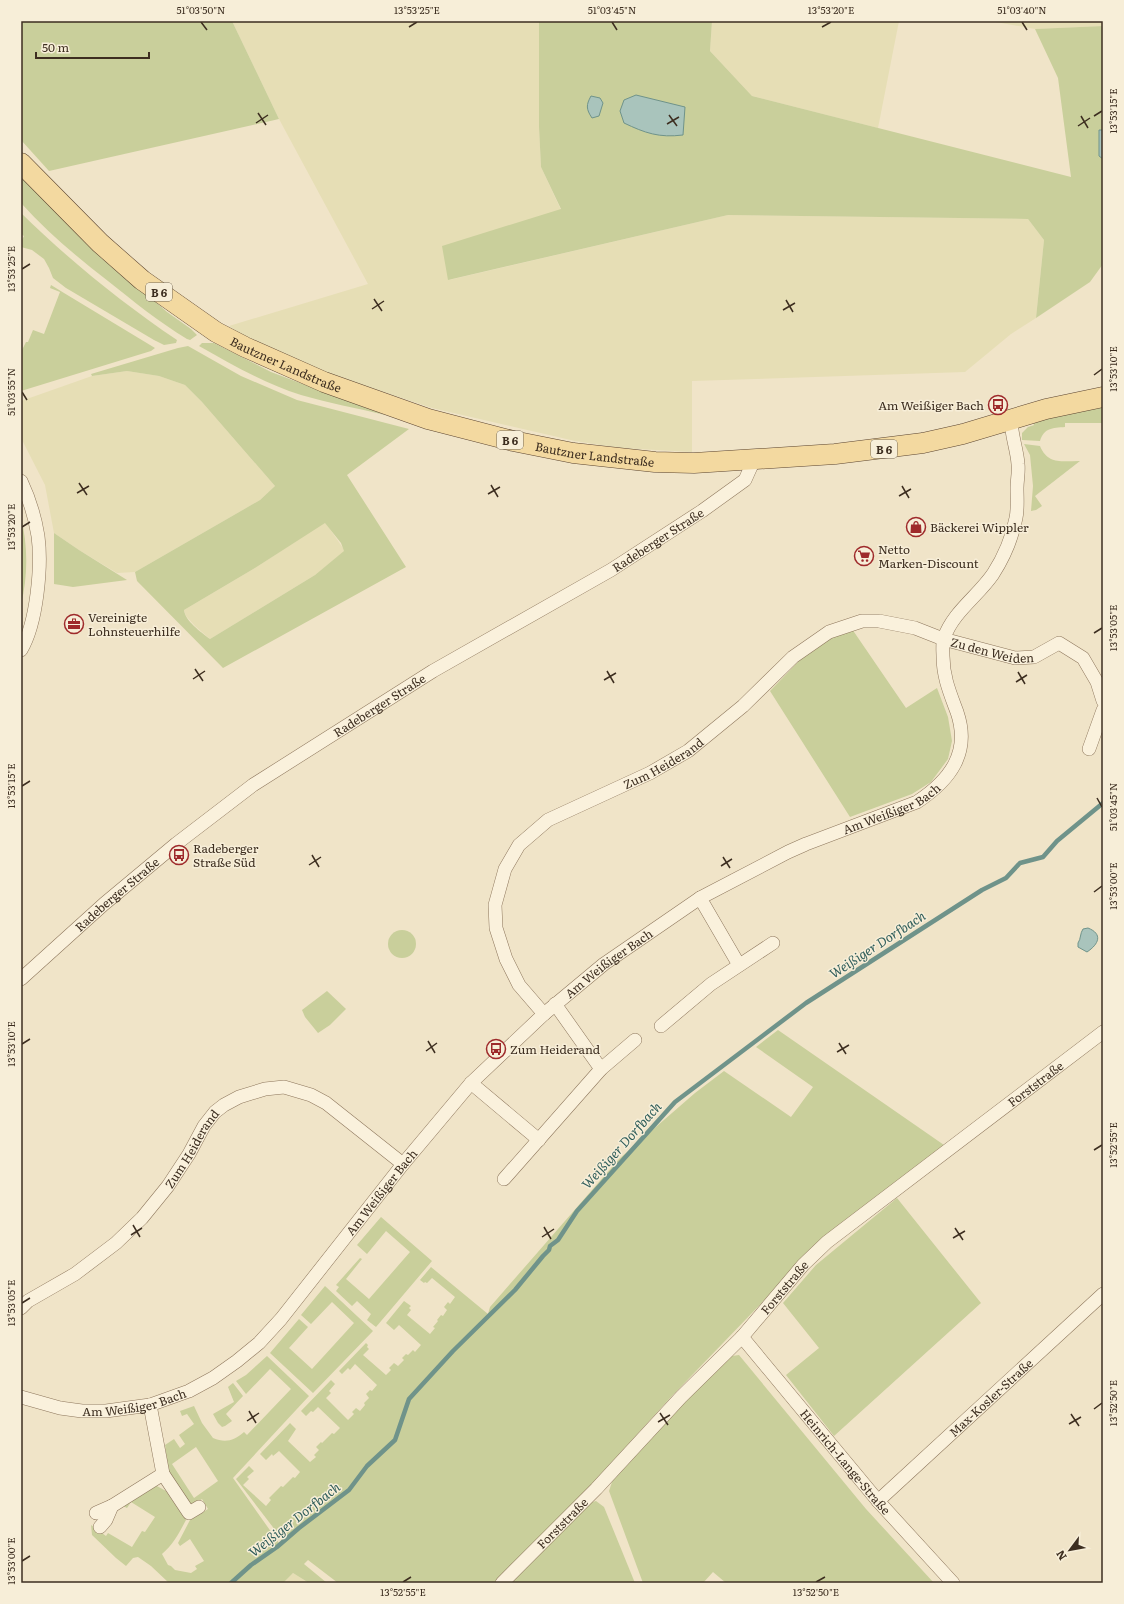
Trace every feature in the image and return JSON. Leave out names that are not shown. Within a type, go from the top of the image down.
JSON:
[{"type":"main road","name":"Bautzner Landstraße","points":[[21,163],[100,243],[142,280],[216,332],[245,347],[324,382],[428,419],[513,441],[573,453],[655,462],[752,466],[924,443],[963,434],[1046,409],[1103,397]]},
{"type":"street","name":"Am Weißiger Bach","points":[[21,1397],[60,1408],[82,1411],[106,1411],[150,1405],[189,1391],[213,1378],[259,1343],[281,1318],[403,1164],[471,1083],[555,1004],[604,964],[700,898],[806,844],[917,802],[933,791],[946,778],[954,766],[961,750],[961,730],[957,713],[949,693],[943,668],[943,640],[952,622],[992,574],[1005,553],[1016,517],[1018,464],[1011,432],[1011,419]]},
{"type":"street","name":"Radeberger Straße","points":[[21,979],[104,904],[176,844],[253,785],[433,672],[611,570],[702,511],[745,480],[752,466]]},
{"type":"street","points":[[21,481],[34,519],[38,538],[39,563],[37,590],[32,621],[21,650]]},
{"type":"street","name":"Zum Heiderand","points":[[544,1014],[519,985],[506,959],[496,928],[494,905],[505,869],[519,845],[548,820],[650,773],[688,751],[743,706],[793,657],[829,632],[862,621],[879,621],[915,628],[943,640]]},
{"type":"street","name":"Zu den Weiden","points":[[943,640],[1015,658],[1034,656],[1060,643],[1083,658],[1097,682],[1103,701]]},
{"type":"street","points":[[1089,749],[1103,710]]},
{"type":"street","points":[[700,898],[739,965]]},
{"type":"street","points":[[661,1026],[711,984],[773,943]]},
{"type":"street","points":[[555,1004],[601,1069]]},
{"type":"street","name":"Forststraße","points":[[502,1583],[599,1485],[681,1397],[742,1337],[803,1265],[827,1242],[1103,1032]]},
{"type":"street","points":[[504,1179],[601,1069],[635,1040]]},
{"type":"street","points":[[471,1083],[539,1140]]},
{"type":"street","name":"Zum Heiderand","points":[[21,1308],[28,1301],[75,1274],[116,1243],[137,1223],[168,1186],[189,1154],[204,1126],[215,1112],[239,1097],[265,1089],[284,1087],[311,1095],[326,1102],[403,1164]]},
{"type":"street","name":"Max-Kosler-Straße","points":[[878,1501],[1103,1294]]},
{"type":"street","name":"Heinrich-Lange-Straße","points":[[742,1337],[878,1501],[953,1583]]},
{"type":"street","points":[[150,1405],[163,1474],[189,1513],[199,1507]]},
{"type":"street","points":[[96,1513],[112,1506],[163,1474]]},
{"type":"street","points":[[100,1527],[106,1520],[112,1506]]},
{"type":"shaded area","points":[[232,21],[539,21],[539,127],[541,167],[561,210],[449,280],[728,215],[1028,219],[1044,240],[1036,318],[1011,334],[965,372],[692,381],[692,452],[620,448],[575,441],[432,408],[329,374],[248,339],[229,326],[368,284],[279,119]]},
{"type":"shaded area","points":[[712,21],[899,21],[878,128],[752,96],[710,51]]},
{"type":"shaded area","points":[[990,21],[1103,21],[1103,26],[1035,29]]},
{"type":"shaded area","points":[[127,371],[159,376],[185,385],[202,402],[275,486],[260,500],[135,572],[117,573],[54,533],[45,485],[21,438],[21,401],[92,376]]},
{"type":"shaded area","points":[[325,522],[345,551],[315,575],[210,639],[186,616],[184,610],[255,568]]},
{"type":"shaded area","points":[[293,1573],[309,1583],[283,1583]]},
{"type":"green space","points":[[21,21],[232,21],[279,119],[49,171],[21,140]]},
{"type":"green space","points":[[539,21],[712,21],[710,51],[752,96],[1071,177],[1058,78],[1035,29],[1103,26],[1103,130],[1099,130],[1099,156],[1103,159],[1103,264],[1090,282],[1036,318],[1044,240],[1028,219],[728,215],[448,280],[442,246],[561,209],[541,167],[539,127]]},
{"type":"green space","points":[[21,175],[90,244],[167,312],[197,335],[190,340],[166,326],[96,272],[52,234],[21,203]]},
{"type":"green space","points":[[21,213],[77,264],[116,296],[177,340],[176,343],[164,345],[154,340],[66,288],[53,278],[44,259],[32,250],[21,247],[21,242],[24,236],[21,234]]},
{"type":"green space","points":[[51,285],[155,348],[151,351],[21,391],[21,352],[26,342],[28,342],[33,330],[44,334],[60,292],[50,288]]},
{"type":"green space","points":[[202,343],[214,343],[271,372],[385,415],[322,401],[274,385],[223,360],[199,346]]},
{"type":"green space","points":[[188,346],[241,376],[297,400],[409,429],[347,475],[406,567],[223,668],[137,581],[135,572],[260,500],[275,486],[202,402],[185,385],[159,376],[127,371],[92,376],[91,374]],"holes":[[[325,523],[341,543],[344,551],[315,575],[210,639],[194,626],[185,614],[184,610],[255,568]]]},
{"type":"green space","points":[[1103,405],[1103,423],[1065,423],[1065,427],[1052,428],[1046,431],[1040,441],[1022,440],[1022,433],[1028,427],[1034,425],[1033,422]]},
{"type":"green space","points":[[1024,444],[1040,446],[1047,456],[1056,461],[1080,461],[1035,496],[1042,506],[1031,511],[1033,486],[1030,455]]},
{"type":"green space","points":[[21,518],[25,539],[26,572],[21,604]]},
{"type":"green space","points":[[54,533],[127,580],[73,587],[54,584]]},
{"type":"green space","points":[[852,629],[906,708],[937,688],[948,717],[952,741],[948,759],[931,782],[912,794],[850,817],[770,691],[801,659],[824,641]]},
{"type":"green space","points":[[402,930],[412,934],[416,944],[412,954],[402,958],[392,954],[388,944],[392,934]]},
{"type":"green space","points":[[327,991],[346,1009],[330,1025],[318,1033],[305,1017],[302,1010]]},
{"type":"green space","points":[[778,1030],[944,1145],[832,1230],[670,1398],[595,1481],[494,1583],[338,1583],[308,1560],[304,1564],[327,1583],[309,1583],[293,1573],[283,1583],[169,1583],[151,1566],[138,1557],[133,1558],[126,1566],[92,1535],[91,1525],[106,1536],[108,1533],[132,1547],[142,1531],[145,1532],[155,1517],[131,1502],[127,1508],[121,1505],[155,1485],[166,1491],[186,1520],[173,1543],[162,1554],[168,1565],[175,1570],[191,1573],[197,1569],[195,1566],[204,1561],[190,1539],[180,1546],[178,1543],[190,1520],[208,1509],[202,1499],[190,1507],[169,1475],[165,1445],[174,1439],[180,1448],[185,1444],[179,1435],[194,1424],[187,1414],[182,1416],[180,1411],[194,1406],[202,1423],[213,1438],[225,1441],[233,1439],[244,1432],[247,1435],[291,1389],[270,1369],[246,1394],[236,1381],[246,1375],[267,1356],[309,1396],[233,1478],[279,1543],[282,1539],[236,1479],[249,1466],[254,1471],[247,1477],[249,1479],[243,1485],[266,1506],[271,1500],[269,1498],[281,1486],[283,1487],[300,1472],[279,1451],[273,1456],[272,1454],[266,1460],[260,1454],[290,1423],[296,1429],[288,1441],[310,1462],[316,1457],[314,1455],[319,1450],[316,1447],[340,1428],[318,1407],[306,1416],[301,1411],[331,1380],[335,1384],[329,1391],[331,1393],[326,1398],[348,1420],[354,1414],[352,1412],[356,1408],[360,1411],[365,1405],[364,1403],[369,1398],[366,1394],[370,1390],[372,1391],[377,1385],[355,1364],[350,1370],[348,1368],[342,1374],[339,1371],[366,1343],[369,1349],[363,1355],[386,1375],[391,1370],[389,1368],[394,1363],[398,1366],[404,1360],[402,1358],[406,1354],[408,1355],[413,1350],[415,1352],[421,1345],[399,1325],[394,1330],[386,1323],[404,1301],[411,1306],[409,1308],[411,1310],[407,1315],[430,1334],[435,1328],[433,1327],[438,1321],[437,1320],[441,1315],[443,1316],[447,1310],[444,1307],[448,1302],[450,1304],[455,1297],[432,1278],[427,1283],[420,1280],[431,1267],[488,1314],[490,1307],[619,1159],[695,1093],[724,1071],[791,1117],[813,1087],[756,1047]],"holes":[[[196,1447],[218,1481],[194,1498],[172,1464]]]},
{"type":"green space","points":[[897,1198],[981,1303],[834,1436],[786,1375],[819,1348],[783,1303],[816,1265]]},
{"type":"green space","points":[[381,1217],[432,1261],[376,1327],[367,1320],[371,1314],[357,1301],[352,1306],[336,1291],[339,1287],[336,1285],[360,1258],[362,1259],[346,1279],[369,1299],[410,1252],[386,1231],[367,1254],[357,1245]]},
{"type":"green space","points":[[325,1286],[373,1331],[313,1393],[270,1353],[299,1319],[308,1327],[289,1348],[312,1369],[354,1323],[332,1302],[311,1324],[301,1315]]},
{"type":"green space","points":[[739,1355],[866,1509],[934,1583],[726,1583],[713,1572],[703,1583],[643,1583],[609,1491],[614,1476],[697,1388],[732,1356]]},
{"type":"green space","points":[[233,1383],[243,1396],[226,1414],[232,1421],[222,1427],[213,1414],[234,1402],[228,1387]]},
{"type":"green space","points":[[596,1501],[604,1507],[635,1583],[511,1583],[589,1503]]},
{"type":"water","points":[[636,95],[685,107],[683,135],[667,136],[652,134],[624,123],[620,111],[624,100]]},
{"type":"water","points":[[591,96],[600,98],[603,103],[599,116],[592,118],[587,107]]},
{"type":"water","points":[[1099,130],[1103,130],[1103,159],[1099,156]]},
{"type":"water","points":[[1088,928],[1096,933],[1098,939],[1094,946],[1087,952],[1078,947],[1078,943],[1083,929]]},
{"type":"waterway","name":"Weißiger Dorfbach","points":[[231,1583],[251,1565],[277,1547],[299,1528],[349,1490],[367,1466],[395,1440],[409,1399],[453,1351],[515,1290],[549,1250],[550,1246],[558,1240],[577,1211],[675,1102],[806,1003],[982,890],[1006,878],[1020,863],[1043,857],[1057,841],[1103,803]]},
{"type":"place","name":"Am Weißiger Bach","points":[[998,405]]},
{"type":"place","name":"Bäckerei Wippler","points":[[916,527]]},
{"type":"place","name":"Netto Marken-Discount","points":[[864,556]]},
{"type":"place","name":"Vereinigte Lohnsteuerhilfe","points":[[74,624]]},
{"type":"place","name":"Radeberger Straße Süd","points":[[179,855]]},
{"type":"place","name":"Zum Heiderand","points":[[496,1049]]}]
